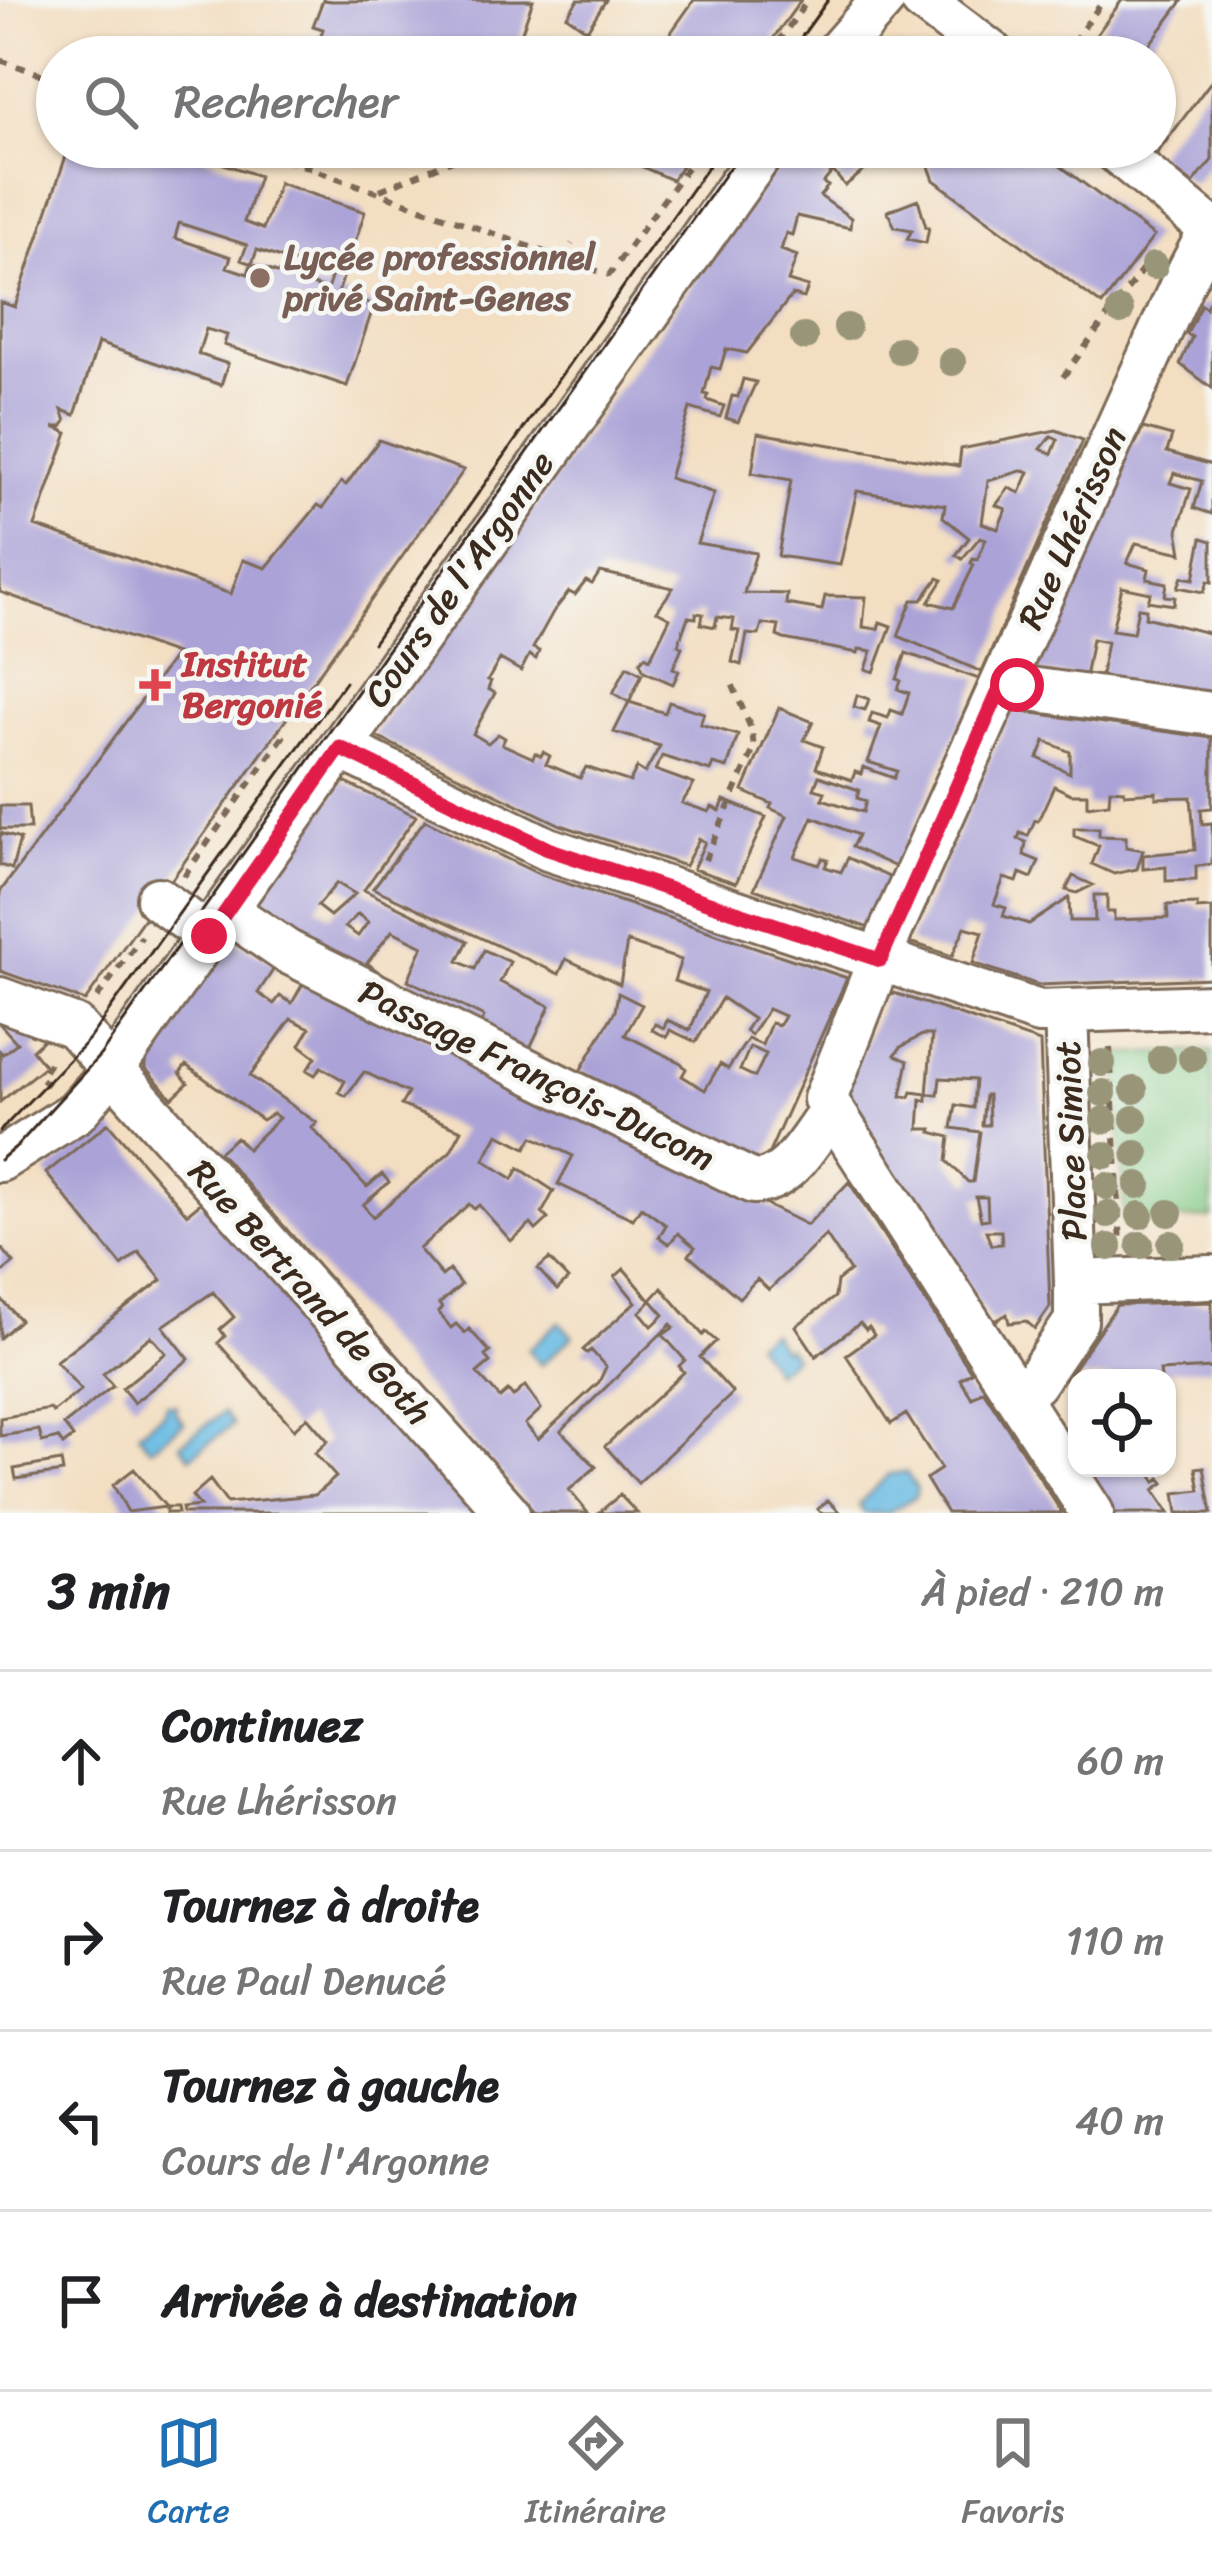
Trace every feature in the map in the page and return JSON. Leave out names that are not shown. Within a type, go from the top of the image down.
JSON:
[{"type":"street","points":[[851,36],[883,0]]},
{"type":"street","points":[[922,0],[970,36]]},
{"type":"street","name":"Cours de l'Argonne","points":[[0,1160],[76,1112],[112,1070],[751,168]]},
{"type":"street","points":[[1137,168],[1211,229]]},
{"type":"street","name":"Rue Lhérisson","points":[[831,1111],[825,1099],[827,1089],[880,960],[1182,284],[1211,229]]},
{"type":"street","points":[[1004,680],[1030,689],[1212,714]]},
{"type":"street","points":[[340,748],[548,849],[1039,1012],[1081,1011]]},
{"type":"street","name":"Passage François-Ducom","points":[[158,899],[286,951],[753,1182],[770,1182],[783,1173],[831,1111]]},
{"type":"street","name":"Rue Bertrand de Goth","points":[[0,999],[74,1026],[508,1513]]},
{"type":"street","name":"Place Simiot","points":[[1212,1006],[1081,1011],[1076,1282],[1212,1277]]},
{"type":"street","points":[[831,1111],[1092,1513]]},
{"type":"street","points":[[1016,1395],[1034,1383],[1076,1321],[1076,1282]]},
{"type":"path","points":[[782,36],[808,0]]},
{"type":"path","points":[[1077,36],[1104,0]]},
{"type":"path","points":[[0,60],[36,73]]},
{"type":"path","points":[[312,168],[609,275],[687,168]]},
{"type":"path","points":[[378,191],[431,168]]},
{"type":"path","points":[[551,274],[572,244]]},
{"type":"path","points":[[1063,377],[1144,268]]},
{"type":"path","points":[[700,871],[754,749],[752,731],[731,681]]},
{"type":"path","points":[[1081,1011],[1112,1054],[1124,1280]]},
{"type":"green space","points":[[1212,1051],[1212,1218],[1124,1222],[1117,1054]]},
{"type":"water","points":[[559,1322],[573,1336],[541,1365],[528,1350]]},
{"type":"water","points":[[771,1332],[794,1357],[775,1372],[755,1342]]},
{"type":"water","points":[[166,1404],[176,1405],[175,1412],[184,1423],[150,1449],[138,1433],[164,1412]]},
{"type":"water","points":[[224,1412],[233,1425],[190,1457],[180,1444]]},
{"type":"water","points":[[906,1472],[917,1489],[915,1497],[887,1513],[864,1513],[859,1504],[889,1474]]},
{"type":"building","points":[[323,0],[533,0],[520,36],[321,36],[323,29],[313,26]]},
{"type":"building","points":[[578,0],[606,0],[587,30],[567,16]]},
{"type":"building","points":[[694,0],[801,0],[775,36],[670,34]]},
{"type":"building","points":[[1122,0],[1183,0],[1156,36],[1095,36]]},
{"type":"building","points":[[1212,80],[1212,160],[1193,184],[1171,168],[1176,168],[1176,128]]},
{"type":"building","points":[[62,168],[236,168],[259,176],[244,222],[263,229],[279,183],[365,212],[338,293],[374,305],[347,386],[224,345],[227,335],[206,329],[198,354],[228,364],[221,385],[98,343],[75,415],[62,410],[66,421],[54,427],[68,433],[35,526],[231,594],[243,560],[266,568],[318,505],[323,508],[341,482],[346,485],[379,440],[464,470],[85,1001],[0,971],[0,892],[176,654],[0,592],[0,302],[15,307]],"holes":[[[179,223],[247,245],[241,260],[252,264],[257,250],[332,275],[327,290],[251,264],[248,274],[227,267],[231,257],[175,238]]]},
{"type":"building","points":[[645,168],[680,168],[672,180]]},
{"type":"building","points":[[775,168],[864,168],[845,186],[833,171],[823,183],[828,186],[820,196],[851,218],[850,228],[797,216],[792,235],[786,233],[781,250],[797,256],[788,281],[808,287],[804,298],[792,295],[747,353],[726,349],[720,369],[711,367],[704,394],[707,400],[724,406],[720,417],[690,408],[669,478],[714,493],[697,543],[756,553],[744,593],[787,594],[786,604],[822,610],[825,596],[866,597],[863,627],[878,629],[880,622],[891,626],[874,672],[866,669],[872,651],[859,649],[858,653],[784,639],[777,636],[779,626],[762,624],[759,635],[747,634],[741,665],[732,662],[739,631],[732,630],[734,619],[717,617],[715,627],[701,624],[703,614],[696,613],[696,618],[688,617],[678,645],[682,647],[673,668],[679,671],[673,684],[644,671],[640,662],[645,656],[650,659],[670,618],[657,611],[673,588],[600,572],[575,595],[569,592],[553,612],[533,648],[539,651],[536,659],[529,655],[521,671],[500,659],[488,680],[488,689],[495,693],[473,734],[488,743],[498,734],[505,738],[502,744],[533,758],[543,752],[550,756],[546,764],[580,778],[586,767],[630,782],[637,768],[645,773],[660,746],[614,732],[629,702],[665,713],[669,702],[704,713],[700,724],[738,735],[727,768],[713,764],[710,771],[662,756],[655,770],[694,784],[682,803],[709,812],[712,807],[720,811],[724,800],[766,817],[736,883],[693,869],[705,842],[699,839],[685,866],[561,825],[373,735]]},
{"type":"building","points":[[930,168],[1063,168],[1154,236],[1102,305],[934,180]]},
{"type":"building","points":[[918,199],[929,227],[926,243],[907,239],[912,230],[895,227],[887,211]]},
{"type":"building","points":[[1212,294],[1212,388],[1180,364],[1192,337],[1187,334],[1201,304],[1206,308]]},
{"type":"building","points":[[743,379],[756,382],[738,422],[726,418]]},
{"type":"building","points":[[1143,428],[1172,436],[1167,452],[1212,465],[1212,514],[1194,508],[1202,481],[1174,473],[1170,483],[1191,489],[1178,530],[1182,553],[1136,543],[1127,563],[1149,569],[1147,579],[1167,583],[1165,596],[1175,597],[1174,605],[1148,601],[1151,593],[1122,587],[1112,630],[1133,633],[1138,608],[1146,609],[1145,617],[1212,634],[1212,695],[1100,680],[1107,642],[1092,639],[1085,678],[1029,671],[1131,442],[1136,443]]},
{"type":"building","points":[[1056,430],[1083,440],[982,672],[898,636],[912,600],[922,600],[938,578],[943,580],[929,602],[953,608],[986,539],[980,537],[962,559],[956,555],[969,538],[943,517],[945,505],[857,491],[840,565],[778,556],[791,480],[752,473],[758,433],[959,466],[961,449]],"holes":[[[1051,436],[1058,439],[1052,454],[1041,449]],[[1029,472],[1020,493],[1009,488],[996,505],[1006,509],[998,529],[982,523],[988,481]]]},
{"type":"building","points":[[1202,538],[1212,541],[1212,582],[1208,581],[1204,592],[1178,587],[1182,577],[1194,579]]},
{"type":"building","points":[[906,653],[979,679],[896,867],[852,847],[858,835],[813,817],[795,857],[819,865],[823,858],[828,860],[825,867],[841,872],[848,858],[891,878],[869,928],[754,889],[787,816],[743,791],[779,708],[813,722],[804,740],[823,747],[816,768],[852,780],[863,767],[894,778],[897,771],[868,762],[881,726],[869,722],[872,713],[888,718],[891,710],[902,714],[909,693],[898,689],[901,681],[897,679]],"holes":[[[819,776],[859,790],[857,798],[866,801],[863,812],[822,799],[825,792],[814,789]]]},
{"type":"building","points":[[627,666],[642,674],[629,702],[613,693]]},
{"type":"building","points":[[857,695],[869,699],[865,710],[854,707]]},
{"type":"building","points":[[1012,710],[1212,738],[1212,808],[1201,809],[1202,824],[1212,823],[1212,864],[1196,866],[1196,880],[1166,881],[1166,867],[1143,869],[1143,855],[1195,850],[1191,797],[1156,798],[1156,792],[1125,794],[1110,789],[1109,803],[1087,806],[1087,794],[1071,794],[1054,786],[1028,836],[1020,833],[1018,839],[1026,842],[1024,855],[1039,861],[1032,878],[1020,873],[1017,882],[1004,878],[994,904],[1006,908],[1003,916],[1029,924],[1069,898],[1070,921],[1095,921],[1094,895],[1107,895],[1107,912],[1114,912],[1114,920],[1168,918],[1167,905],[1212,908],[1212,978],[1039,985],[973,963],[983,932],[965,927],[952,956],[910,942]],"holes":[[[1045,741],[1070,752],[1070,773],[1038,758]]]},
{"type":"building","points":[[342,781],[416,816],[364,890],[468,941],[458,961],[475,969],[484,950],[510,962],[500,982],[550,1006],[527,1054],[478,1031],[484,1017],[408,980],[423,946],[392,931],[367,963],[376,970],[369,979],[254,906]],"holes":[[[337,883],[355,894],[330,916],[317,906]],[[358,914],[368,922],[358,936],[345,927]]]},
{"type":"building","points":[[0,806],[28,806],[30,829],[0,829]]},
{"type":"building","points":[[425,820],[539,874],[847,978],[764,1164],[652,1113],[655,1108],[580,1071],[615,1011],[618,993],[642,1005],[625,1035],[681,1063],[686,1069],[682,1076],[705,1090],[720,1064],[728,1069],[748,1039],[762,1045],[771,1023],[779,1025],[784,1016],[768,1009],[751,1035],[745,1031],[753,1019],[722,998],[696,1042],[670,1030],[667,1037],[652,1030],[655,1024],[664,1028],[667,1020],[690,1030],[706,992],[674,981],[681,960],[627,942],[620,984],[566,959],[559,974],[373,888]],"holes":[[[750,1047],[766,1054],[755,1077],[740,1070]]]},
{"type":"building","points":[[1074,828],[1099,828],[1099,836],[1126,837],[1126,847],[1143,850],[1137,869],[1114,874],[1092,864],[1099,846],[1074,836]]},
{"type":"building","points":[[0,833],[20,839],[12,869],[0,865]]},
{"type":"building","points":[[1073,876],[1093,885],[1077,893],[1066,890]]},
{"type":"building","points":[[230,939],[277,964],[258,993],[274,1004],[280,996],[292,1003],[306,978],[807,1225],[849,1182],[971,1372],[960,1379],[972,1398],[983,1390],[1062,1513],[947,1513],[926,1479],[941,1469],[906,1414],[891,1424],[846,1355],[874,1335],[869,1327],[866,1330],[860,1323],[816,1356],[796,1326],[835,1297],[837,1281],[850,1271],[826,1235],[769,1290],[757,1279],[739,1298],[689,1255],[695,1247],[678,1233],[669,1244],[659,1237],[666,1225],[641,1207],[633,1219],[558,1184],[573,1156],[533,1137],[526,1148],[498,1134],[484,1160],[513,1179],[519,1168],[554,1191],[542,1213],[548,1219],[536,1230],[531,1224],[511,1241],[479,1205],[474,1209],[469,1204],[419,1249],[442,1276],[449,1270],[461,1285],[439,1304],[438,1312],[451,1328],[456,1324],[465,1333],[469,1329],[490,1352],[485,1356],[490,1362],[477,1373],[500,1398],[508,1391],[513,1397],[525,1386],[541,1409],[525,1424],[538,1439],[599,1382],[606,1367],[591,1350],[583,1350],[636,1302],[615,1277],[624,1269],[651,1301],[640,1312],[652,1326],[664,1315],[651,1300],[662,1288],[703,1335],[706,1332],[716,1341],[700,1357],[733,1393],[638,1483],[605,1446],[684,1372],[679,1366],[685,1360],[663,1335],[674,1327],[671,1324],[561,1431],[596,1467],[569,1490],[588,1513],[535,1513],[219,1152],[236,1137],[247,1149],[279,1118],[273,1113],[262,1120],[186,1065],[180,1073],[188,1083],[172,1098],[145,1068],[145,1057]],"holes":[[[291,1019],[310,1028],[300,1045],[316,1057],[307,1070],[315,1075],[321,1067],[345,1081],[339,1092],[346,1096],[364,1072],[408,1093],[401,1105],[462,1130],[450,1152],[373,1217],[363,1205],[389,1182],[382,1174],[367,1187],[312,1128],[317,1123],[250,1076]]]},
{"type":"building","points":[[894,993],[1040,1042],[1050,1307],[1035,1329],[1026,1321],[1009,1323],[1007,1314],[992,1323],[844,1093],[885,997]],"holes":[[[922,1035],[932,1035],[927,1094],[912,1092],[910,1097],[901,1096],[908,1061],[895,1055]],[[940,1078],[975,1080],[973,1108],[956,1105],[952,1128],[980,1132],[973,1182],[947,1161],[950,1137],[919,1129],[921,1099],[938,1095]],[[985,1095],[988,1095],[989,1125],[982,1125]],[[976,1197],[987,1197],[988,1219],[981,1220]],[[986,1231],[1001,1231],[1002,1244],[991,1245]]]},
{"type":"building","points":[[7,1017],[50,1033],[32,1050],[45,1066],[0,1102],[0,1051],[3,1054],[17,1043],[0,1024]]},
{"type":"building","points":[[108,1123],[187,1214],[204,1200],[479,1513],[183,1513],[182,1508],[200,1506],[192,1496],[210,1480],[227,1503],[315,1495],[336,1477],[315,1453],[328,1441],[307,1417],[294,1429],[218,1343],[225,1336],[220,1329],[234,1317],[213,1292],[163,1326],[189,1359],[134,1403],[122,1388],[166,1353],[151,1336],[103,1374],[113,1386],[64,1425],[73,1437],[63,1445],[58,1438],[42,1442],[39,1430],[0,1436],[0,1418],[53,1412],[81,1390],[56,1361],[162,1280],[139,1252],[122,1266],[46,1173]]},
{"type":"building","points":[[0,1246],[14,1263],[0,1274]]},
{"type":"building","points":[[549,1259],[568,1279],[557,1290],[538,1269]]},
{"type":"building","points":[[0,1298],[20,1320],[0,1338]]},
{"type":"building","points":[[1212,1302],[1212,1368],[1073,1369],[1117,1305]]},
{"type":"building","points":[[61,1461],[63,1472],[16,1479],[14,1469]]},
{"type":"building","points":[[1204,1467],[1212,1513],[1178,1513],[1175,1493],[1200,1490],[1196,1468]]},
{"type":"building","points":[[134,1469],[166,1507],[128,1512],[113,1485]]},
{"type":"building","points":[[1091,1477],[1153,1477],[1164,1483],[1154,1490],[1169,1513],[1114,1513]]},
{"type":"building","points":[[620,1495],[637,1513],[599,1513],[609,1504]]},
{"type":"building","points":[[828,1500],[840,1513],[818,1509]]},
{"type":"tram line","points":[[802,36],[828,0]]},
{"type":"tram line","points":[[373,643],[707,168]]},
{"type":"tram line","points":[[0,1160],[101,1054],[729,168]]},
{"type":"tram line","points":[[0,1131],[89,1039],[345,682]]},
{"type":"place","name":"Lycée professionnel privé Saint-Genes","points":[[260,278]]},
{"type":"place","name":"Institut Bergonié","points":[[155,685]]},
{"type":"route","points":[[209,936],[340,748],[548,849],[880,960],[1004,680],[1017,685]]}]
